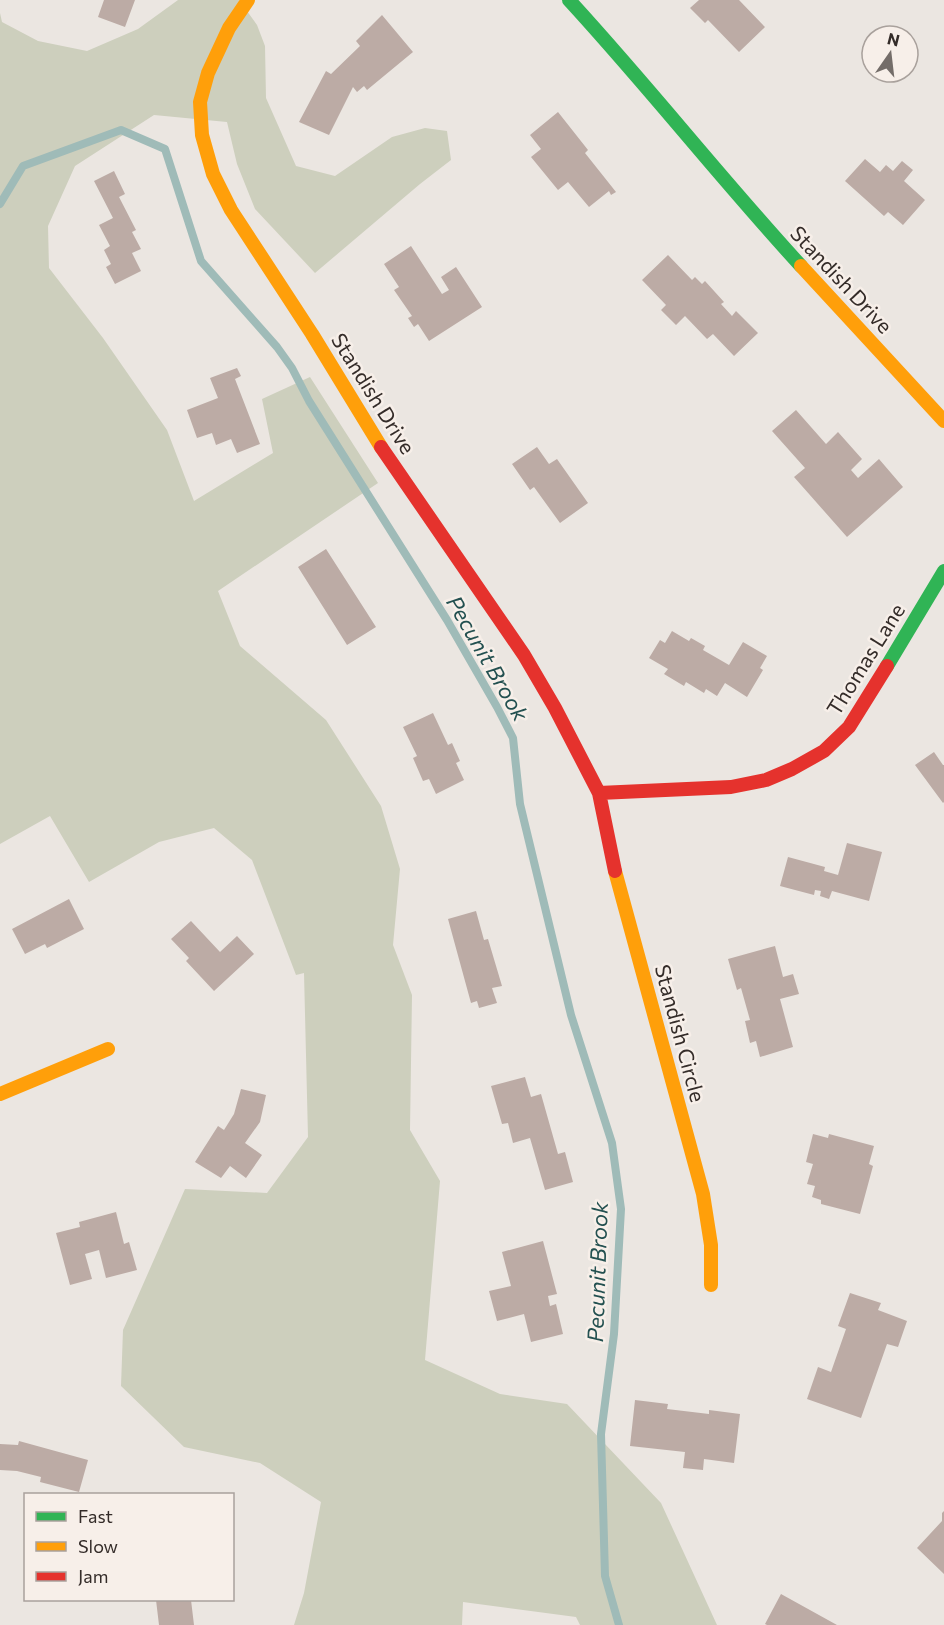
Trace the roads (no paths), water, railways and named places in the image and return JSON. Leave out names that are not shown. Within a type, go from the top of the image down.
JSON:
[{"type":"street","name":"Standish Drive","points":[[248,0],[229,28],[207,73],[200,102],[202,135],[213,174],[231,210],[312,334],[373,436],[524,655],[555,708],[599,793]]},
{"type":"street","name":"Standish Drive","points":[[569,0],[758,219],[944,421]]},
{"type":"street","name":"Thomas Lane","points":[[599,793],[731,787],[754,783],[792,769],[824,751],[849,727],[944,571]]},
{"type":"street","name":"Standish Circle","points":[[599,793],[613,865],[703,1194],[711,1245],[711,1285]]},
{"type":"street","points":[[0,1094],[108,1048]]},
{"type":"waterway","name":"Pecunit Brook","points":[[0,204],[23,166],[121,130],[165,149],[201,261],[277,347],[292,368],[309,401],[447,620],[513,738],[520,804],[571,1015],[612,1143],[621,1209],[614,1334],[601,1434],[605,1576],[619,1625]]}]
